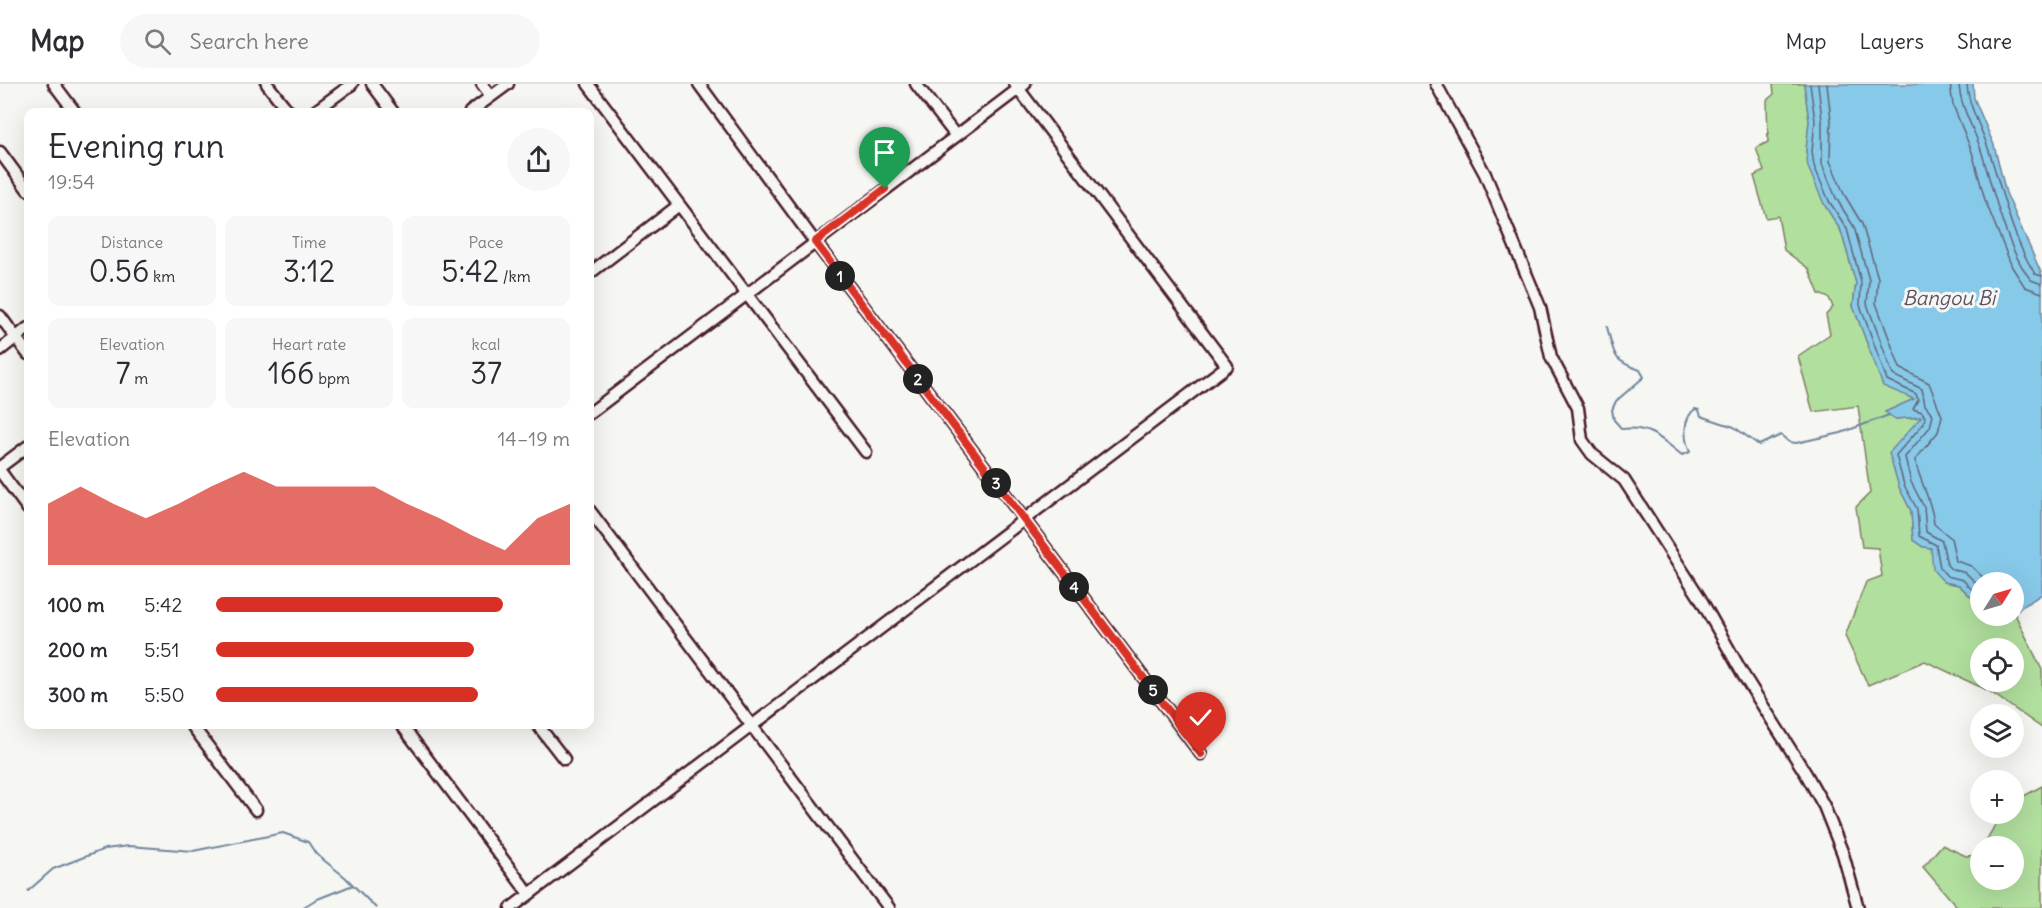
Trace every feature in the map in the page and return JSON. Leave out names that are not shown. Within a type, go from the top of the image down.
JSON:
[{"type":"street","points":[[54,84],[72,108]]},
{"type":"street","points":[[267,84],[286,108]]},
{"type":"street","points":[[319,108],[352,84]]},
{"type":"street","points":[[372,84],[390,108]]},
{"type":"street","points":[[482,84],[491,96]]},
{"type":"street","points":[[475,108],[508,84]]},
{"type":"street","points":[[588,84],[866,452]]},
{"type":"street","points":[[699,84],[815,242],[1201,754]]},
{"type":"street","points":[[916,84],[956,136]]},
{"type":"street","points":[[1436,84],[1485,174],[1540,307],[1551,357],[1578,408],[1582,440],[1592,454],[1624,480],[1700,597],[1744,676],[1806,774],[1824,806],[1843,854],[1858,908]]},
{"type":"street","points":[[510,908],[1227,366],[1019,86],[594,409]]},
{"type":"street","points":[[0,152],[24,185]]},
{"type":"street","points":[[594,270],[679,205]]},
{"type":"street","points":[[0,316],[24,349]]},
{"type":"street","points":[[0,350],[24,331]]},
{"type":"street","points":[[24,449],[0,469],[24,503]]},
{"type":"street","points":[[594,516],[889,908]]},
{"type":"street","points":[[195,729],[256,810]]},
{"type":"street","points":[[405,729],[529,894]]},
{"type":"street","points":[[541,729],[564,759]]},
{"type":"green space","points":[[1773,84],[1804,84],[1809,121],[1806,151],[1824,204],[1841,231],[1856,283],[1853,306],[1883,385],[1914,399],[1886,412],[1895,419],[1922,417],[1899,487],[1911,511],[1913,540],[1923,547],[1932,548],[1944,582],[1959,585],[1970,596],[1970,626],[2021,626],[2042,670],[2042,728],[2024,715],[2024,704],[2008,704],[1990,692],[2024,692],[2024,638],[1970,638],[1970,682],[1925,661],[1868,685],[1845,636],[1866,582],[1882,576],[1878,548],[1862,547],[1856,507],[1870,493],[1858,406],[1813,412],[1798,356],[1830,334],[1826,315],[1833,307],[1829,298],[1819,294],[1809,269],[1784,250],[1778,216],[1766,218],[1754,176],[1764,171],[1756,148],[1768,142],[1767,100],[1774,94]]},
{"type":"green space","points":[[2042,786],[2042,908],[1958,908],[1923,867],[1942,845],[1970,856],[1970,890],[2024,890],[2024,836],[1989,836],[1996,824],[2024,824],[2024,796]]},
{"type":"water","name":"Bangou Bi","points":[[1804,84],[1973,84],[1974,98],[1994,145],[2006,193],[2042,275],[2042,594],[2024,606],[2024,572],[1970,572],[1970,596],[1959,585],[1944,582],[1933,570],[1931,548],[1923,547],[1913,540],[1911,511],[1899,487],[1889,453],[1921,417],[1895,419],[1885,412],[1914,399],[1883,386],[1853,306],[1856,283],[1841,231],[1824,204],[1808,167],[1806,151],[1809,121]]},
{"type":"waterway","points":[[1607,327],[1616,355],[1624,363],[1640,370],[1644,377],[1616,401],[1612,410],[1614,420],[1622,429],[1641,430],[1655,435],[1682,455],[1690,452],[1685,429],[1688,418],[1695,409],[1699,410],[1701,416],[1734,427],[1759,445],[1781,435],[1789,442],[1796,443],[1841,433],[1889,415]]},
{"type":"waterway","points":[[28,891],[53,869],[105,849],[129,846],[193,851],[283,833],[308,842],[316,854],[345,877],[376,908]]},
{"type":"waterway","points":[[302,908],[315,900],[353,885]]},
{"type":"route","points":[[885,189],[815,242],[1201,754]]}]
